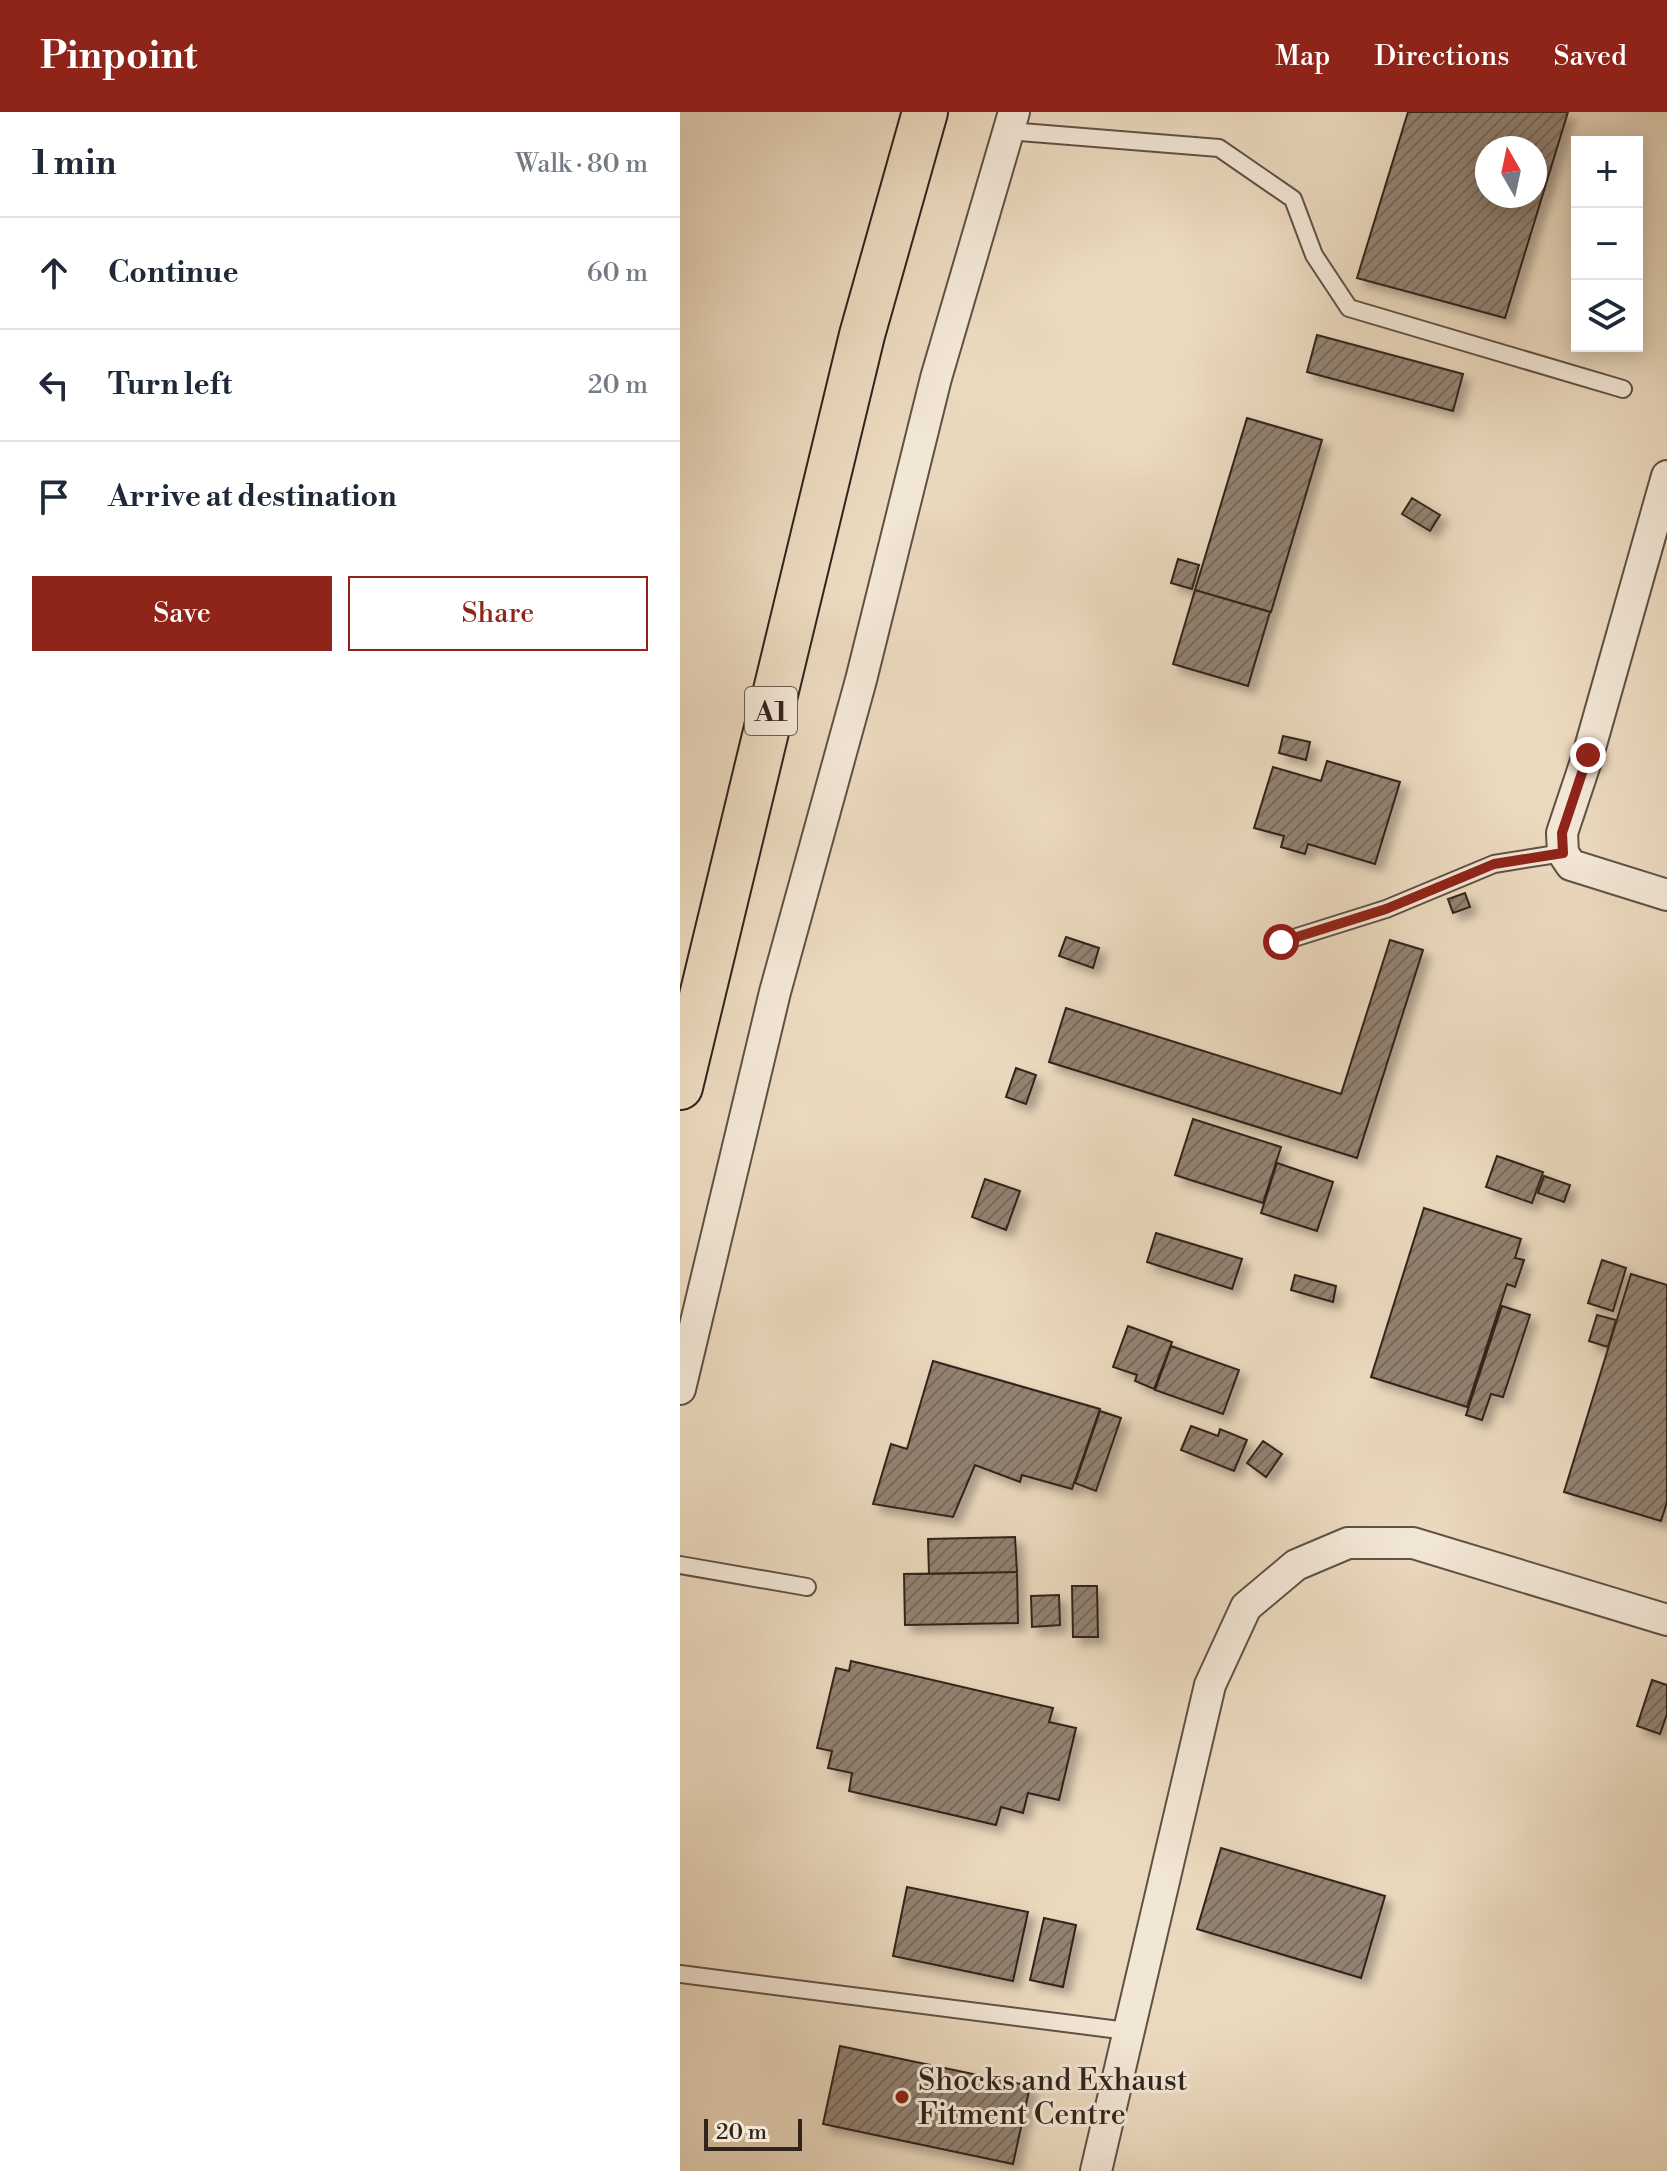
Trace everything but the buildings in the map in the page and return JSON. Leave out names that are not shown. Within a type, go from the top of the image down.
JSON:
[{"type":"highway","name":"A1","points":[[680,1087],[862,335],[925,112]]},
{"type":"street","points":[[680,1389],[775,992],[861,680],[936,378],[1011,121]]},
{"type":"street","points":[[1667,476],[1588,755],[1562,833],[1563,853],[1571,865],[1667,895]]},
{"type":"street","points":[[1096,2171],[1210,1685],[1246,1607],[1296,1565],[1348,1543],[1413,1543],[1667,1620]]},
{"type":"lane","points":[[1011,121],[1219,148],[1293,199],[1314,255],[1349,308],[1623,389]]},
{"type":"lane","points":[[1281,942],[1386,909],[1494,864],[1563,853]]},
{"type":"lane","points":[[680,1565],[807,1587]]},
{"type":"lane","points":[[680,1974],[1127,2031]]},
{"type":"place","name":"Shocks and Exhaust Fitment Centre","points":[[902,2097]]},
{"type":"route","points":[[1281,942],[1386,909],[1494,864],[1563,853],[1562,833],[1588,755]]}]
